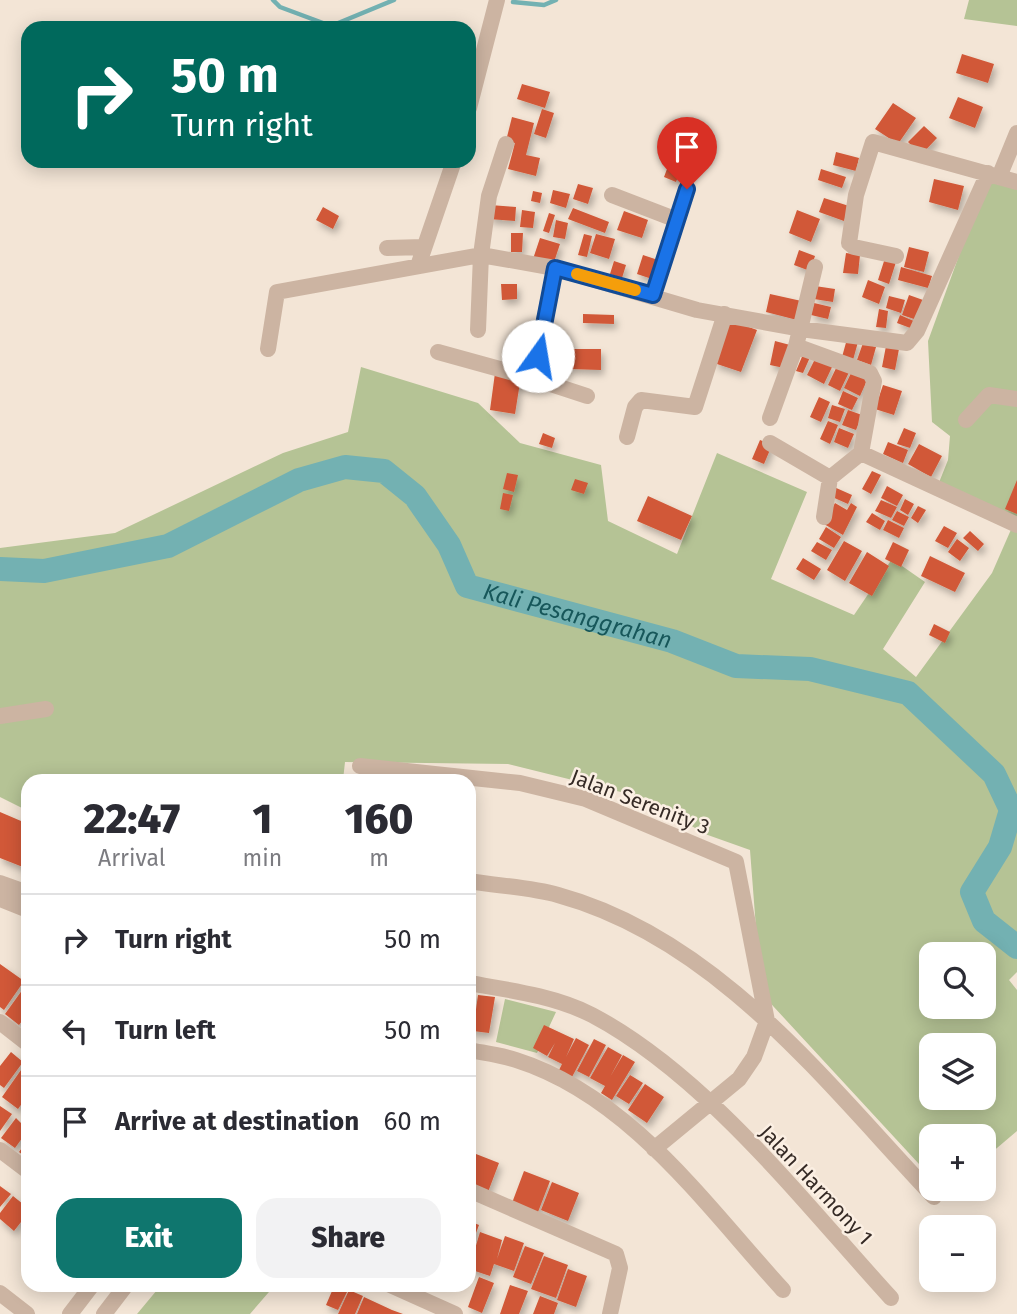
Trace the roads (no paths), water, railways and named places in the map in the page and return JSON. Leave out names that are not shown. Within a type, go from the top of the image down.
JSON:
[{"type":"street","points":[[476,82],[498,0]]},
{"type":"street","points":[[268,349],[277,292],[481,254],[555,268],[697,310],[801,329],[904,343],[911,340],[1017,133]]},
{"type":"street","points":[[896,256],[854,247],[849,243],[856,195],[873,142],[1017,183]]},
{"type":"street","points":[[478,330],[481,254],[489,196],[506,144]]},
{"type":"street","points":[[418,265],[452,168]]},
{"type":"street","points":[[653,295],[687,189]]},
{"type":"street","points":[[612,195],[677,220]]},
{"type":"street","points":[[387,248],[424,247]]},
{"type":"street","points":[[770,418],[796,346],[815,267]]},
{"type":"street","points":[[532,378],[555,268]]},
{"type":"street","points":[[627,437],[635,407],[641,400],[695,407],[725,314]]},
{"type":"street","points":[[796,346],[873,377],[861,453],[830,478],[824,517]]},
{"type":"street","points":[[438,352],[587,396]]},
{"type":"street","points":[[965,420],[989,395],[1017,399]]},
{"type":"street","points":[[770,443],[830,478]]},
{"type":"street","points":[[861,453],[1017,525]]},
{"type":"street","points":[[0,716],[46,709]]},
{"type":"street","name":"Jalan Serenity 3","points":[[359,766],[435,774]]},
{"type":"street","name":"Jalan Serenity 3","points":[[476,778],[520,783],[586,799],[736,862],[767,1021]]},
{"type":"street","points":[[476,882],[558,895],[632,924],[694,960],[767,1021],[919,1181]]},
{"type":"street","name":"Jalan Harmony 1","points":[[476,984],[525,993],[590,1014],[650,1051],[709,1100],[891,1298]]},
{"type":"street","points":[[654,1149],[709,1100],[739,1079],[754,1057],[767,1021]]},
{"type":"street","points":[[0,1022],[21,1038]]},
{"type":"street","points":[[476,1051],[516,1060],[565,1082],[608,1109],[654,1149],[783,1290]]},
{"type":"street","points":[[0,1150],[21,1166]]},
{"type":"street","points":[[476,1193],[615,1254],[620,1268],[610,1314]]},
{"type":"street","points":[[70,1314],[87,1292]]},
{"type":"street","points":[[104,1314],[121,1292]]},
{"type":"street","points":[[406,1292],[455,1314]]},
{"type":"street","points":[[0,1293],[27,1314]]},
{"type":"waterway","points":[[273,0],[280,7],[318,21]]},
{"type":"waterway","points":[[343,21],[394,0]]},
{"type":"waterway","points":[[513,2],[544,5],[556,0]]},
{"type":"waterway","name":"Kali Pesanggrahan","points":[[0,569],[44,571],[168,546],[299,480],[345,467],[384,471],[415,496],[449,545],[467,586],[672,641],[736,666],[810,669],[908,693],[994,774],[1011,810],[1000,847],[972,892],[984,921],[1017,947]]}]
